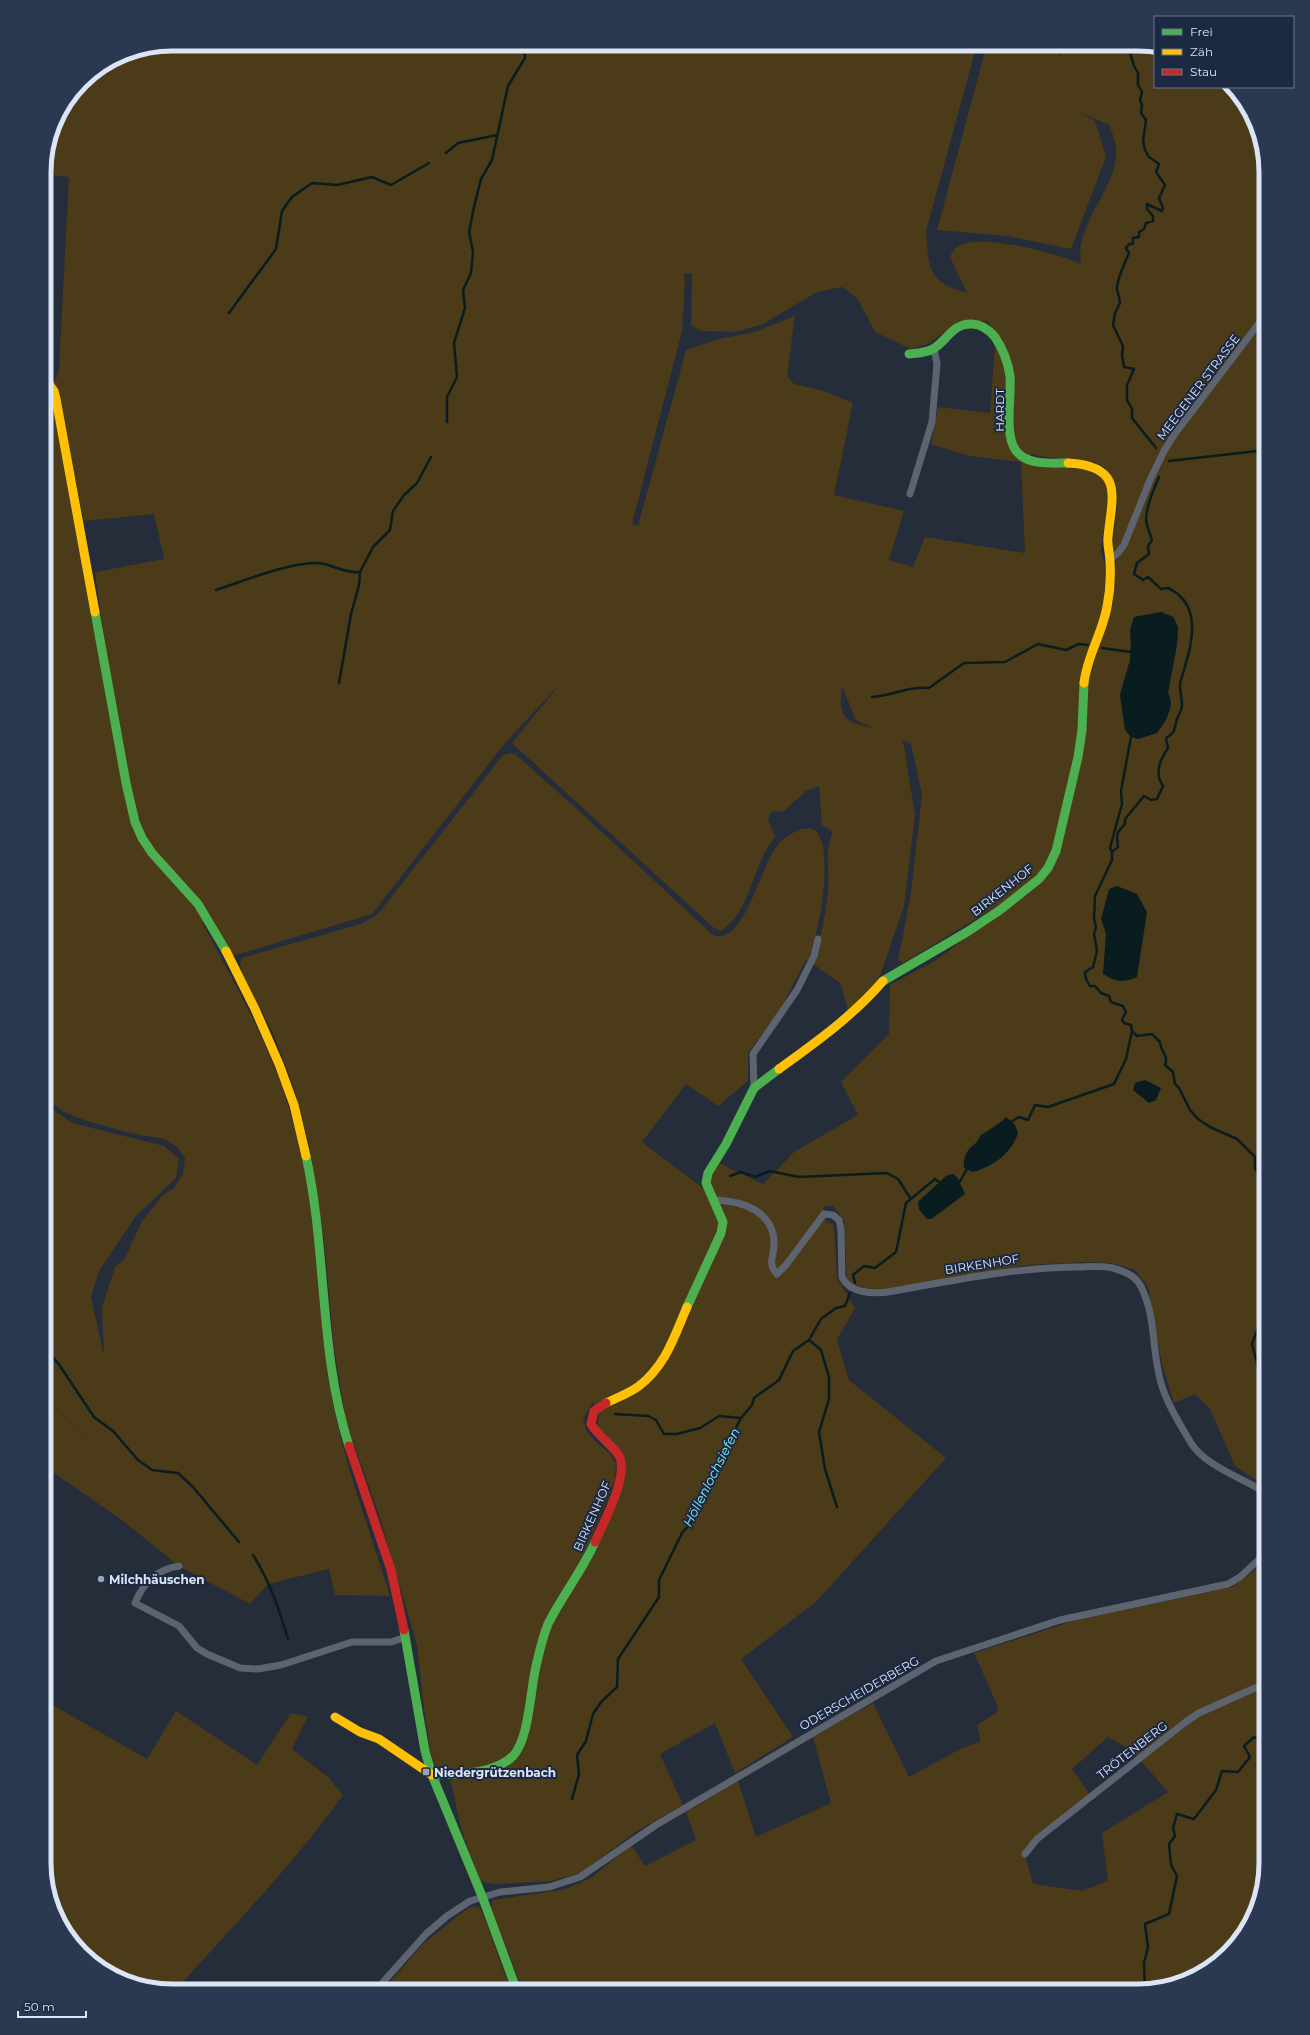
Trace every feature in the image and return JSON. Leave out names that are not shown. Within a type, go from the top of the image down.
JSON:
[{"type":"street","name":"MEEGENER STRASSE","points":[[1110,559],[1118,553],[1124,545],[1150,480],[1171,440],[1259,323]]},
{"type":"street","name":"HARDT","points":[[934,348],[947,333],[967,324],[982,325],[995,337],[1000,343],[1008,362],[1011,385],[1011,444],[1014,451],[1027,459],[1079,464],[1101,471],[1108,479],[1113,503],[1107,547],[1110,559]]},
{"type":"street","points":[[909,354],[924,353],[934,348],[936,364],[932,422],[910,494]]},
{"type":"street","points":[[51,384],[56,399],[126,783],[135,822],[142,838],[152,853],[187,891],[208,920],[255,1009],[288,1085],[298,1119],[314,1194],[332,1369],[343,1427],[391,1570],[406,1637],[425,1751],[432,1775],[482,1896],[514,1984]]},
{"type":"street","name":"BIRKENHOF","points":[[432,1775],[466,1772],[499,1764],[508,1760],[519,1747],[523,1738],[531,1689],[544,1636],[556,1610],[583,1567],[621,1478],[622,1463],[618,1454],[596,1433],[591,1424],[591,1418],[594,1411],[602,1405],[638,1387],[655,1372],[665,1359],[700,1276],[721,1233],[723,1222],[715,1200],[706,1183],[708,1173],[726,1144],[754,1088],[839,1024],[867,1000],[885,979],[967,932],[1000,910],[1030,887],[1048,868],[1055,856],[1082,738],[1085,675],[1106,615],[1110,593],[1110,559]]},
{"type":"street","name":"BIRKENHOF","points":[[754,1088],[752,1054],[798,990],[814,956],[818,939]]},
{"type":"street","name":"BIRKENHOF","points":[[715,1200],[740,1202],[764,1216],[770,1223],[774,1246],[771,1264],[777,1274],[786,1265],[824,1214],[832,1215],[839,1220],[841,1230],[842,1277],[844,1284],[850,1289],[879,1293],[888,1292],[961,1279],[1037,1268],[1112,1268],[1131,1275],[1139,1282],[1144,1293],[1152,1325],[1161,1383],[1169,1404],[1194,1448],[1208,1460],[1259,1488]]},
{"type":"street","name":"ODERSCHEIDERBERG","points":[[381,1984],[426,1934],[447,1916],[470,1901],[482,1896],[500,1892],[549,1887],[580,1877],[656,1825],[936,1661],[1060,1620],[1228,1584],[1240,1577],[1259,1559]]},
{"type":"street","points":[[179,1566],[173,1567],[150,1579],[139,1593],[135,1603],[179,1626],[197,1648],[240,1668],[258,1669],[281,1665],[352,1642],[391,1642],[406,1637]]},
{"type":"street","name":"TRÖTENBERG","points":[[1025,1854],[1037,1839],[1187,1721],[1199,1713],[1259,1686]]},
{"type":"street","points":[[335,1717],[360,1732],[379,1739],[432,1775]]},
{"type":"shaded area","points":[[164,51],[975,51],[926,231],[928,255],[933,272],[944,284],[967,293],[950,257],[957,247],[971,242],[1003,243],[1020,246],[1055,255],[1081,264],[1081,248],[1084,233],[1105,191],[1115,162],[1116,145],[1109,125],[1077,111],[1095,121],[1106,157],[1071,249],[1007,236],[937,230],[985,51],[1059,51],[1059,58],[1062,51],[1154,52],[1154,88],[1225,88],[1239,105],[1247,118],[1255,141],[1259,172],[1259,1482],[1235,1466],[1210,1409],[1195,1394],[1174,1403],[1162,1364],[1148,1287],[1135,1270],[1112,1263],[1089,1262],[1026,1265],[885,1290],[865,1288],[847,1283],[844,1220],[833,1206],[823,1206],[826,1221],[834,1225],[837,1278],[855,1308],[837,1340],[849,1380],[946,1458],[816,1602],[741,1659],[793,1737],[735,1773],[715,1723],[660,1754],[683,1805],[640,1829],[580,1873],[552,1881],[493,1884],[481,1881],[461,1828],[454,1792],[448,1774],[452,1768],[443,1769],[435,1766],[430,1749],[417,1645],[380,1518],[346,1421],[334,1348],[324,1239],[310,1149],[295,1091],[273,1033],[243,975],[240,964],[242,958],[361,924],[378,914],[503,755],[509,753],[515,754],[577,809],[712,934],[717,936],[730,932],[739,923],[753,896],[766,865],[779,843],[786,837],[799,830],[808,828],[812,829],[816,831],[822,841],[824,874],[820,915],[812,950],[808,961],[806,960],[781,1008],[748,1053],[748,1081],[718,1106],[686,1084],[642,1142],[703,1188],[719,1163],[763,1184],[794,1152],[858,1115],[841,1082],[889,1034],[890,985],[933,962],[999,914],[997,906],[903,963],[898,960],[911,893],[922,795],[911,744],[901,739],[904,745],[915,816],[904,906],[880,976],[865,996],[848,1011],[841,984],[813,964],[827,903],[828,854],[830,839],[833,832],[822,825],[819,786],[806,791],[783,812],[772,811],[768,819],[775,836],[762,858],[742,907],[729,924],[721,931],[714,928],[512,743],[561,683],[505,743],[372,914],[229,957],[208,920],[202,922],[255,1024],[278,1077],[296,1132],[308,1190],[323,1338],[338,1426],[345,1454],[390,1596],[335,1595],[329,1569],[268,1584],[250,1604],[179,1566],[119,1518],[51,1471],[51,1405],[93,1445],[51,1404],[51,1108],[72,1123],[164,1146],[179,1159],[176,1178],[136,1216],[99,1271],[91,1297],[104,1356],[102,1308],[115,1267],[124,1260],[141,1223],[161,1197],[174,1188],[183,1174],[185,1157],[178,1148],[165,1139],[130,1133],[84,1120],[62,1111],[51,1102],[51,408],[53,408],[96,640],[104,637],[95,572],[164,559],[154,514],[84,521],[57,388],[51,385],[57,377],[59,368],[69,177],[51,175],[51,164],[55,141],[60,126],[71,105],[86,86],[105,71],[118,63],[148,53]],"holes":[[[692,273],[691,325],[701,331],[735,332],[763,324],[817,292],[842,287],[857,298],[875,332],[911,349],[928,344],[959,321],[987,321],[1003,340],[995,344],[990,413],[938,407],[931,444],[969,456],[1021,462],[1025,553],[925,537],[913,567],[889,560],[904,511],[834,495],[853,403],[824,391],[794,384],[787,376],[795,316],[752,333],[722,338],[686,350],[638,526],[632,524],[682,331],[685,280],[683,274]],[[1031,454],[1045,457],[1094,462],[1106,469],[1113,479],[1117,492],[1117,508],[1112,547],[1116,562],[1110,614],[1101,616],[1105,598],[1107,574],[1101,550],[1110,496],[1107,485],[1100,477],[1089,471],[1075,467],[1022,462]],[[1161,612],[1174,617],[1178,627],[1177,645],[1168,692],[1171,702],[1170,709],[1166,720],[1157,733],[1138,739],[1131,737],[1125,730],[1120,695],[1130,660],[1130,630],[1134,617]],[[842,686],[856,720],[873,728],[863,726],[849,720],[842,711]],[[1006,1117],[1015,1125],[1018,1133],[1011,1147],[994,1163],[973,1172],[964,1168],[965,1156],[970,1148]],[[953,1174],[957,1177],[965,1194],[931,1219],[927,1219],[919,1210],[918,1202],[946,1176]],[[593,1402],[599,1415],[596,1433],[608,1443],[620,1460],[620,1483],[583,1567],[562,1599],[555,1601],[581,1562],[615,1480],[616,1464],[610,1454],[596,1442],[586,1430],[583,1418]]]},
{"type":"shaded area","points":[[1161,612],[1173,617],[1178,627],[1177,645],[1168,692],[1171,702],[1170,709],[1166,720],[1157,733],[1138,739],[1131,737],[1125,730],[1120,695],[1130,660],[1130,630],[1134,617]]},
{"type":"shaded area","points":[[1117,886],[1137,894],[1147,912],[1137,977],[1124,981],[1112,979],[1103,974],[1106,934],[1101,919],[1109,889]]},
{"type":"shaded area","points":[[1145,1080],[1161,1088],[1156,1100],[1149,1103],[1133,1090],[1135,1083]]},
{"type":"shaded area","points":[[1006,1117],[1015,1125],[1018,1133],[1011,1147],[994,1163],[973,1172],[964,1168],[965,1156],[970,1148]]},
{"type":"shaded area","points":[[953,1174],[957,1177],[965,1194],[931,1219],[927,1219],[919,1209],[918,1202],[946,1176]]},
{"type":"shaded area","points":[[1259,1566],[1258,1879],[1250,1909],[1239,1930],[1218,1954],[1192,1972],[1169,1980],[1138,1984],[520,1984],[491,1908],[493,1900],[566,1889],[591,1878],[631,1845],[645,1866],[696,1840],[686,1812],[738,1781],[756,1837],[831,1803],[813,1737],[873,1703],[909,1777],[960,1749],[981,1741],[977,1725],[996,1713],[998,1707],[974,1653],[1077,1620],[1232,1587]],"holes":[[[1196,1719],[1141,1761],[1168,1792],[1102,1833],[1108,1881],[1083,1891],[1033,1884],[1025,1855],[1037,1839],[1091,1796],[1072,1769],[1108,1737],[1133,1751],[1137,1757]]]},
{"type":"shaded area","points":[[51,1704],[147,1759],[176,1711],[257,1765],[291,1713],[308,1716],[292,1749],[328,1777],[343,1795],[304,1846],[181,1984],[148,1982],[118,1972],[92,1954],[81,1943],[63,1917],[55,1894],[52,1879]]},
{"type":"shaded area","points":[[475,1906],[480,1908],[508,1984],[388,1984],[423,1944],[468,1908]]},
{"type":"waterway","points":[[447,422],[447,397],[457,377],[454,343],[465,308],[463,290],[471,273],[473,252],[469,232],[474,207],[481,179],[492,160],[508,86],[525,58],[524,51]]},
{"type":"waterway","points":[[1130,51],[1134,66],[1138,73],[1138,85],[1142,92],[1140,100],[1142,105],[1141,113],[1146,120],[1143,141],[1145,150],[1149,157],[1159,164],[1156,172],[1165,185],[1159,198],[1163,208],[1162,211],[1147,204],[1147,209],[1153,216],[1153,221],[1146,223],[1144,229],[1139,232],[1139,237],[1133,238],[1133,244],[1129,244],[1126,248],[1129,253],[1118,282],[1117,288],[1120,303],[1115,313],[1113,325],[1123,346],[1122,355],[1124,367],[1134,369],[1127,385],[1127,400],[1132,409],[1132,418],[1156,448]]},
{"type":"waterway","points":[[446,153],[458,143],[497,135]]},
{"type":"waterway","points":[[229,313],[276,249],[282,211],[292,197],[312,183],[337,185],[372,177],[391,185],[429,163]]},
{"type":"waterway","points":[[1169,461],[1259,451]]},
{"type":"waterway","points":[[339,683],[351,614],[359,585],[360,572],[373,547],[390,530],[393,511],[404,495],[417,483],[431,457]]},
{"type":"waterway","points":[[1159,477],[1146,514],[1147,525],[1152,540],[1148,546],[1149,554],[1137,563],[1134,574],[1143,580],[1148,577],[1161,589],[1168,588],[1178,595],[1190,612],[1192,622],[1191,644],[1180,684],[1182,707],[1173,732],[1166,738],[1168,748],[1159,767],[1160,781],[1163,786],[1157,799],[1151,800],[1144,796],[1125,819],[1125,824],[1118,832],[1118,847],[1112,852],[1112,860],[1095,896],[1094,919],[1096,927],[1094,934],[1097,951],[1093,967],[1085,972],[1086,979],[1090,986],[1095,986],[1101,993],[1109,996],[1111,1002],[1123,1006],[1126,1012],[1122,1020],[1124,1023],[1131,1025],[1132,1031],[1137,1036],[1152,1034],[1160,1042],[1166,1058],[1165,1065],[1173,1072],[1175,1084],[1179,1088],[1190,1110],[1198,1119],[1210,1127],[1237,1139],[1255,1157],[1255,1169],[1259,1174]]},
{"type":"waterway","points":[[216,590],[280,569],[306,564],[318,563],[349,572],[360,572]]},
{"type":"waterway","points":[[872,697],[914,688],[929,688],[964,663],[1005,662],[1038,644],[1066,650],[1079,644],[1088,645]]},
{"type":"waterway","points":[[1102,648],[1131,652]]},
{"type":"waterway","points":[[1112,852],[1110,848],[1122,804],[1121,791],[1131,737]]},
{"type":"waterway","name":"Höllenlochsiefen","points":[[1009,1123],[1019,1117],[1028,1120],[1035,1105],[1048,1107],[1114,1084],[1126,1059],[1132,1031]]},
{"type":"waterway","name":"Höllenlochsiefen","points":[[978,1142],[982,1136],[1000,1124]]},
{"type":"waterway","name":"Höllenlochsiefen","points":[[958,1185],[968,1167]]},
{"type":"waterway","points":[[730,1176],[741,1172],[755,1177],[770,1171],[799,1177],[887,1173],[898,1179],[911,1199]]},
{"type":"waterway","name":"Höllenlochsiefen","points":[[855,1283],[853,1275],[864,1266],[875,1268],[896,1252],[906,1203],[935,1179],[941,1184]]},
{"type":"waterway","name":"Höllenlochsiefen","points":[[572,1799],[579,1774],[577,1755],[586,1741],[593,1714],[601,1702],[617,1687],[618,1659],[659,1597],[659,1580],[682,1533],[691,1523],[692,1509],[717,1471],[722,1454],[741,1418],[752,1405],[754,1398],[779,1380],[793,1351],[809,1340],[821,1319],[836,1308],[845,1306],[850,1293]]},
{"type":"waterway","points":[[1259,1325],[1252,1344],[1259,1371]]},
{"type":"waterway","points":[[809,1340],[821,1350],[829,1377],[829,1399],[819,1432],[825,1469],[837,1507]]},
{"type":"waterway","points":[[51,1356],[58,1363],[94,1417],[113,1431],[138,1460],[152,1470],[178,1473],[193,1487],[239,1542]]},
{"type":"waterway","points":[[615,1414],[648,1416],[656,1420],[664,1434],[677,1434],[700,1428],[719,1416],[741,1418]]},
{"type":"waterway","points":[[253,1555],[274,1596],[288,1639]]},
{"type":"waterway","points":[[1145,1984],[1144,1963],[1148,1947],[1145,1924],[1169,1914],[1177,1876],[1171,1865],[1169,1844],[1175,1836],[1173,1828],[1177,1814],[1194,1819],[1216,1790],[1222,1771],[1238,1772],[1250,1757],[1244,1746],[1254,1737],[1259,1740]]},
{"type":"traffic: fast","points":[[909,354],[933,349],[959,326],[972,324],[985,328],[995,337],[1003,351],[1008,366],[1010,376],[1009,430],[1014,448],[1020,455],[1037,462],[1068,463]]},
{"type":"traffic: fast","points":[[95,612],[126,783],[135,822],[142,838],[152,853],[198,904],[226,951]]},
{"type":"traffic: fast","points":[[883,981],[967,932],[1000,910],[1039,879],[1048,868],[1056,851],[1078,757],[1082,730],[1084,683]]},
{"type":"traffic: fast","points":[[687,1307],[721,1233],[723,1222],[706,1183],[708,1173],[726,1144],[754,1088],[779,1069]]},
{"type":"traffic: fast","points":[[306,1156],[313,1192],[333,1375],[339,1411],[349,1446]]},
{"type":"traffic: fast","points":[[432,1775],[464,1774],[496,1767],[513,1756],[519,1748],[529,1712],[540,1647],[546,1629],[595,1542]]},
{"type":"traffic: fast","points":[[404,1630],[425,1751],[432,1775],[482,1896],[514,1984]]},
{"type":"traffic: slow","points":[[51,387],[56,399],[95,612]]},
{"type":"traffic: slow","points":[[1068,463],[1086,465],[1099,470],[1107,477],[1111,486],[1112,497],[1108,540],[1110,559],[1108,601],[1105,617],[1088,664],[1084,683]]},
{"type":"traffic: slow","points":[[226,951],[255,1009],[279,1064],[294,1105],[306,1156]]},
{"type":"traffic: slow","points":[[779,1069],[847,1017],[883,981]]},
{"type":"traffic: slow","points":[[606,1403],[635,1389],[656,1369],[663,1360],[687,1307]]},
{"type":"traffic: slow","points":[[335,1717],[360,1732],[379,1739],[432,1775]]},
{"type":"traffic: jam","points":[[595,1542],[619,1485],[621,1473],[621,1462],[618,1454],[591,1424],[594,1411],[606,1403]]},
{"type":"traffic: jam","points":[[349,1446],[391,1570],[404,1630]]},
{"type":"place","name":"Milchhäuschen","points":[[101,1579]]},
{"type":"place","name":"Niedergrützenbach","points":[[426,1772]]}]
